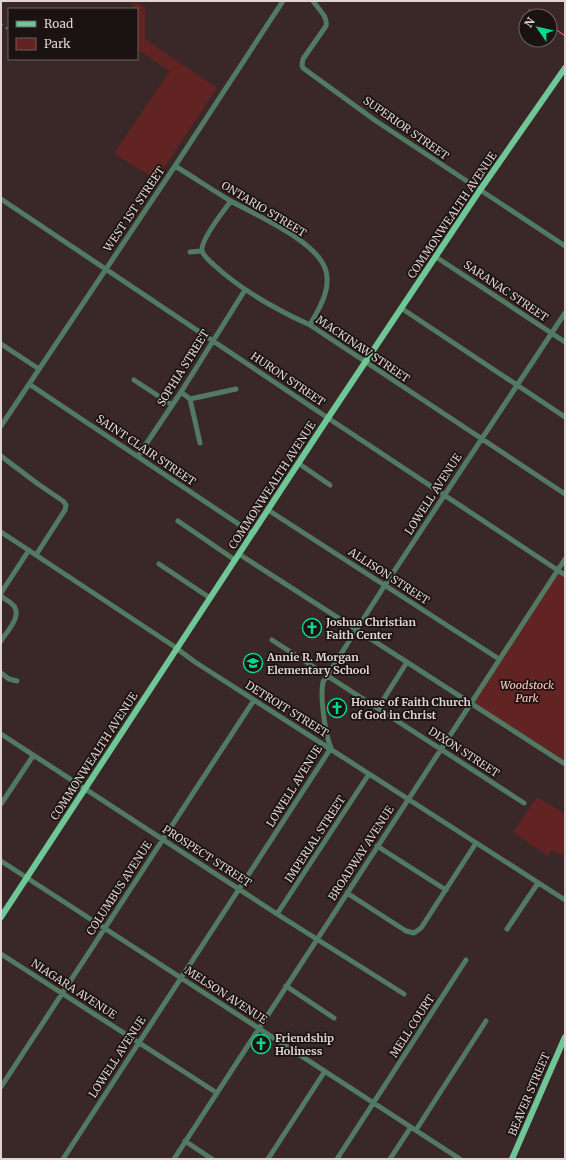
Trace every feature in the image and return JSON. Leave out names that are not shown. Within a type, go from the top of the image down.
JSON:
[{"type":"main road","name":"COMMONWEALTH AVENUE","points":[[1,917],[298,463],[480,190],[565,68]]},
{"type":"main road","name":"BEAVER STREET","points":[[512,1159],[565,1037]]},
{"type":"street","name":"WEST 1ST STREET","points":[[1,426],[175,166],[283,1]]},
{"type":"street","name":"SUPERIOR STREET","points":[[313,1],[325,16],[327,24],[303,59],[303,68],[376,120],[565,246]]},
{"type":"street","name":"ONTARIO STREET","points":[[175,166],[231,201],[288,232],[313,252],[324,265],[327,277],[327,287],[322,302],[310,325]]},
{"type":"street","name":"HURON STREET","points":[[1,199],[565,575]]},
{"type":"street","points":[[190,252],[202,251],[203,245],[210,232],[231,201]]},
{"type":"street","name":"MACKINAW STREET","points":[[202,251],[205,256],[225,275],[245,290],[286,314],[310,325],[565,494]]},
{"type":"street","name":"SARANAC STREET","points":[[436,257],[565,342]]},
{"type":"street","name":"SOPHIA STREET","points":[[138,456],[245,290]]},
{"type":"street","points":[[401,308],[565,417]]},
{"type":"street","name":"LOWELL AVENUE","points":[[62,1159],[331,748],[328,741],[321,694],[323,682],[444,495],[565,313]]},
{"type":"street","points":[[1,344],[39,369]]},
{"type":"street","points":[[134,380],[172,405]]},
{"type":"street","name":"SAINT CLAIR STREET","points":[[30,384],[252,533]]},
{"type":"street","points":[[190,399],[236,389]]},
{"type":"street","points":[[180,392],[190,399],[200,443]]},
{"type":"street","points":[[1,456],[63,501],[66,506],[65,510],[36,555]]},
{"type":"street","points":[[298,463],[330,485]]},
{"type":"street","name":"ALLISON STREET","points":[[268,510],[499,660]]},
{"type":"street","points":[[178,521],[235,560]]},
{"type":"street","name":"DETROIT STREET","points":[[1,532],[195,662],[331,748],[565,900]]},
{"type":"street","points":[[1,593],[29,550]]},
{"type":"street","points":[[238,554],[565,764]]},
{"type":"street","name":"BROADWAY AVENUE","points":[[174,1159],[565,559]]},
{"type":"street","points":[[159,564],[210,598]]},
{"type":"street","points":[[1,596],[12,604],[16,611],[15,620],[1,641]]},
{"type":"street","name":"DIXON STREET","points":[[272,640],[524,803]]},
{"type":"street","points":[[378,708],[407,662]]},
{"type":"street","points":[[1,673],[9,679],[17,681]]},
{"type":"street","name":"COLUMBUS AVENUE","points":[[1,1086],[254,700]]},
{"type":"street","name":"PROSPECT STREET","points":[[1,734],[84,789],[404,994]]},
{"type":"street","points":[[1,804],[33,756]]},
{"type":"street","name":"IMPERIAL STREET","points":[[278,914],[369,774]]},
{"type":"street","points":[[347,893],[406,931],[414,933],[421,928],[476,843]]},
{"type":"street","points":[[377,846],[446,890]]},
{"type":"street","name":"MELSON AVENUE","points":[[1,861],[416,1130],[456,1158]]},
{"type":"street","points":[[507,929],[538,883]]},
{"type":"street","name":"NIAGARA AVENUE","points":[[1,954],[217,1093]]},
{"type":"street","name":"MELL COURT","points":[[338,1159],[466,960]]},
{"type":"street","points":[[286,986],[334,1018]]},
{"type":"street","points":[[416,1130],[486,1021]]},
{"type":"street","points":[[268,1159],[325,1071]]},
{"type":"street","points":[[390,1159],[411,1127]]},
{"type":"street","points":[[185,1141],[212,1159]]},
{"type":"green space","points":[[135,2],[145,7],[145,39],[217,88],[156,180],[114,153],[170,71],[138,50],[138,8],[131,8]]},
{"type":"green space","name":"Woodstock Park","points":[[558,573],[565,577],[565,761],[474,703]]},
{"type":"green space","points":[[537,797],[565,814],[565,850],[561,855],[552,850],[548,856],[513,832]]},
{"type":"waterway","points":[[558,31],[565,36]]},
{"type":"railway","points":[[1,24],[8,29]]},
{"type":"place","name":"Joshua Christian Faith Center","points":[[312,628]]},
{"type":"place","name":"Annie R. Morgan Elementary School","points":[[253,663]]},
{"type":"place","name":"House of Faith Church of God in Christ","points":[[337,708]]},
{"type":"place","name":"Friendship Holiness","points":[[261,1044]]}]
